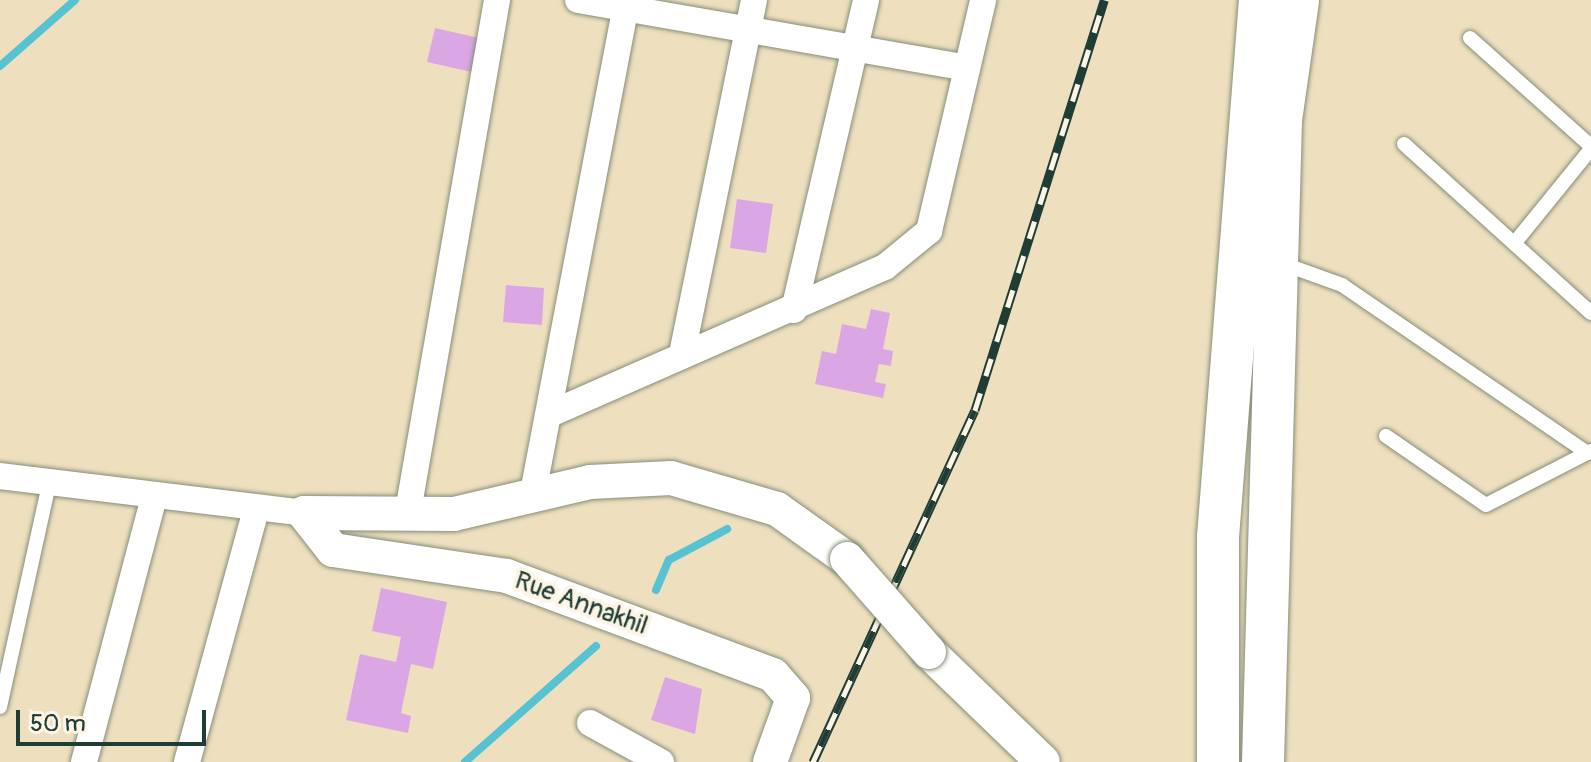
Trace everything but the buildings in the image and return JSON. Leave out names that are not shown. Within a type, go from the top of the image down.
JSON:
[{"type":"main road","points":[[1218,762],[1218,537],[1260,0]]},
{"type":"main road","points":[[1263,762],[1281,120],[1298,0]]},
{"type":"street","points":[[407,517],[497,0]]},
{"type":"street","points":[[578,0],[626,4],[747,31],[967,68]]},
{"type":"street","points":[[682,354],[754,0]]},
{"type":"street","points":[[794,310],[866,0]]},
{"type":"street","points":[[550,414],[682,354],[794,310],[885,267],[929,231],[983,0]]},
{"type":"street","points":[[532,498],[626,4]]},
{"type":"street","points":[[0,476],[153,500],[256,510],[407,517],[532,498],[606,479],[705,484],[777,509],[847,559],[929,652],[1043,762]]},
{"type":"street","points":[[84,762],[153,500]]},
{"type":"street","points":[[187,762],[256,510]]},
{"type":"street","name":"Rue Annakhil","points":[[304,513],[333,550],[507,576],[773,675],[793,698],[770,762]]},
{"type":"street","points":[[590,723],[661,762]]},
{"type":"lane","points":[[1470,38],[1591,147],[1517,240]]},
{"type":"lane","points":[[1404,144],[1517,240],[1591,313]]},
{"type":"lane","points":[[1277,261],[1342,285],[1589,452],[1486,505],[1386,436]]},
{"type":"lane","points":[[0,707],[49,485]]},
{"type":"waterway","points":[[0,66],[75,0]]},
{"type":"waterway","points":[[656,590],[669,560],[727,529]]},
{"type":"waterway","points":[[465,762],[596,646]]},
{"type":"railway","points":[[813,762],[975,410],[1104,0]]}]
